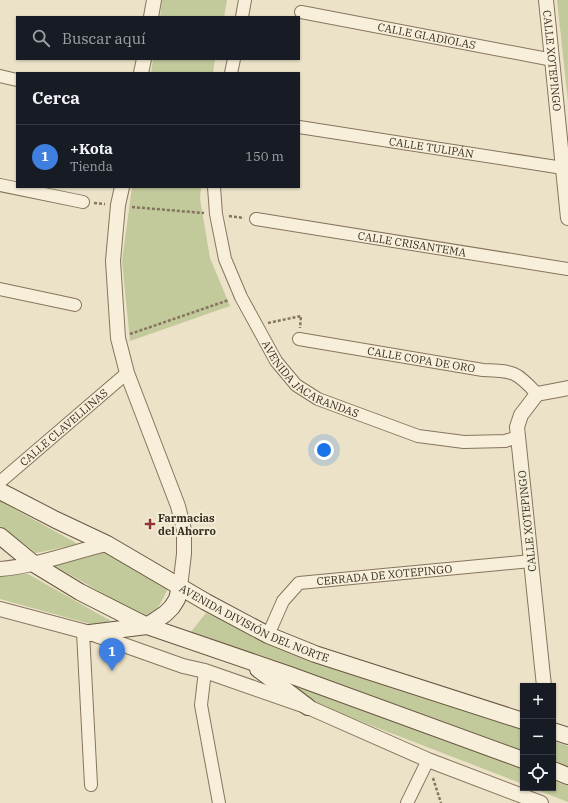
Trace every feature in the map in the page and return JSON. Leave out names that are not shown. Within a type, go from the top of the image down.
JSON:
[{"type":"main road","name":"AVENIDA DIVISIÓN DEL NORTE","points":[[0,491],[56,520],[108,544],[180,587],[268,635],[315,654],[520,720]]},
{"type":"main road","points":[[0,536],[34,564],[80,592],[147,626],[246,660],[520,759]]},
{"type":"main road","points":[[87,632],[147,626],[172,607],[177,599],[180,587]]},
{"type":"main road","points":[[246,660],[308,707]]},
{"type":"main road","points":[[556,732],[568,736]]},
{"type":"main road","points":[[556,771],[568,776]]},
{"type":"street","points":[[151,16],[154,0]]},
{"type":"street","points":[[242,16],[245,0]]},
{"type":"street","name":"CALLE XOTEPINGO","points":[[546,0],[568,218]]},
{"type":"street","name":"CALLE GLADIOLAS","points":[[301,12],[553,60]]},
{"type":"street","points":[[141,72],[144,60]]},
{"type":"street","points":[[231,72],[234,60]]},
{"type":"street","points":[[0,76],[16,80]]},
{"type":"street","name":"CALLE TULIPÁN","points":[[300,127],[563,168]]},
{"type":"street","points":[[0,184],[16,187]]},
{"type":"street","points":[[18,188],[83,202]]},
{"type":"street","points":[[122,188],[118,205],[113,261],[118,338],[127,373],[178,506],[184,530],[184,554],[180,587]]},
{"type":"street","name":"AVENIDA JACARANDAS","points":[[214,188],[216,214],[225,259],[240,296],[276,361],[296,385],[318,399],[418,436],[464,442],[505,442],[518,437]]},
{"type":"street","name":"CALLE CRISANTEMA","points":[[256,219],[568,269]]},
{"type":"street","points":[[0,290],[75,305]]},
{"type":"street","name":"CALLE COPA DE ORO","points":[[298,339],[483,370],[503,370],[516,374],[537,394]]},
{"type":"street","name":"CALLE CLAVELLINAS","points":[[0,482],[127,373]]},
{"type":"street","points":[[537,394],[568,388]]},
{"type":"street","name":"CALLE XOTEPINGO","points":[[537,394],[520,415],[517,427],[544,683]]},
{"type":"street","points":[[0,569],[34,564],[82,549],[108,544]]},
{"type":"street","name":"CERRADA DE XOTEPINGO","points":[[268,635],[282,601],[299,583],[531,561]]},
{"type":"street","points":[[0,609],[87,632],[183,666],[205,671],[308,707],[428,760],[542,803]]},
{"type":"street","points":[[87,632],[91,785]]},
{"type":"street","points":[[205,671],[201,705],[220,803]]},
{"type":"street","points":[[407,803],[428,760]]},
{"type":"path","points":[[83,202],[256,219]]},
{"type":"path","points":[[118,338],[240,296]]},
{"type":"path","points":[[256,325],[301,316],[298,339]]},
{"type":"path","points":[[428,760],[441,803]]},
{"type":"green space","points":[[162,0],[227,0],[224,16],[160,16]]},
{"type":"green space","points":[[557,0],[568,0],[568,102]]},
{"type":"green space","points":[[153,60],[215,60],[213,72],[151,72]]},
{"type":"green space","points":[[132,188],[201,188],[200,199],[210,258],[230,306],[130,341],[122,261]]},
{"type":"green space","points":[[0,501],[78,544],[36,553],[0,526]]},
{"type":"green space","points":[[108,547],[171,583],[151,621],[48,562]]},
{"type":"green space","points":[[28,574],[111,621],[94,625],[0,599],[0,575]]},
{"type":"green space","points":[[206,613],[266,641],[520,729],[520,752],[190,633]]},
{"type":"green space","points":[[290,680],[520,764],[520,783],[313,703]]},
{"type":"green space","points":[[556,742],[568,746],[568,769],[556,765]]},
{"type":"green space","points":[[556,777],[568,782],[568,802],[540,791],[556,791]]},
{"type":"place","name":"Farmacias del Ahorro","points":[[150,524]]},
{"type":"place","name":"+Kota","points":[[112,671]]}]
